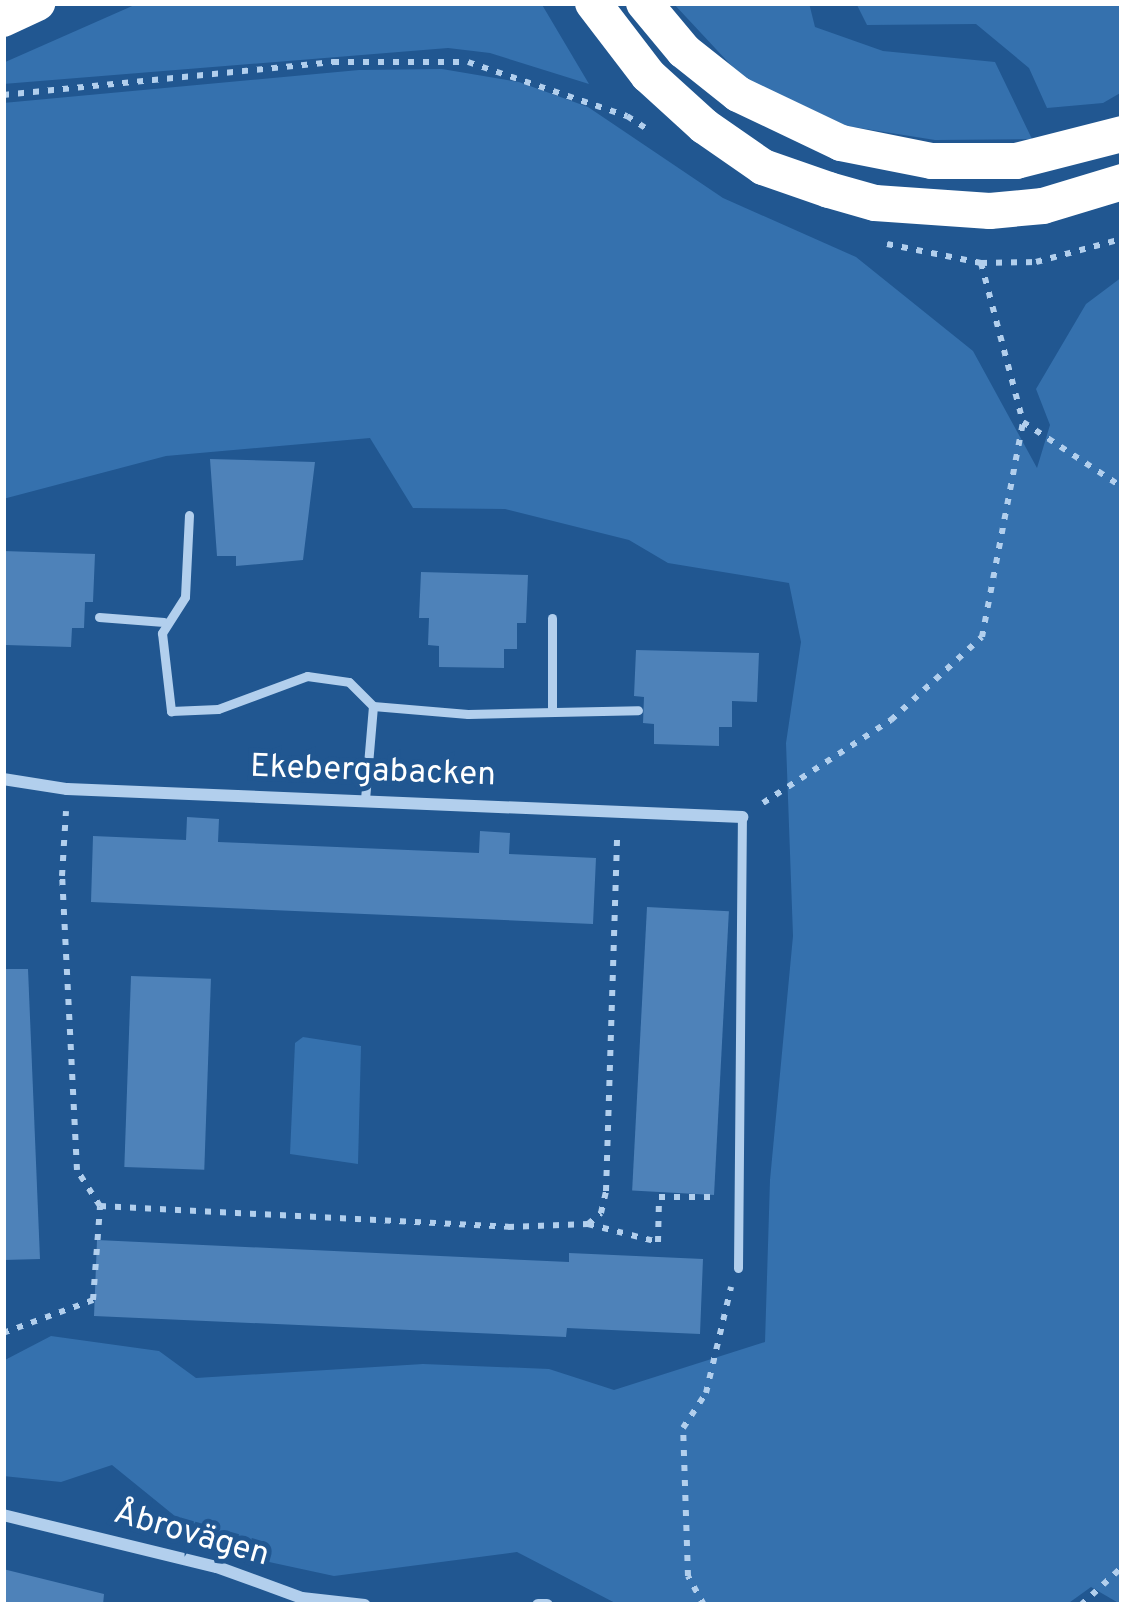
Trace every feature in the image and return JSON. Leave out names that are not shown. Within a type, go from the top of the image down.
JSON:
[{"type":"highway","points":[[3,20],[38,3]]},
{"type":"highway","points":[[593,3],[647,74],[704,126],[763,167],[830,190],[875,203],[990,211],[1043,206],[1122,182]]},
{"type":"highway","points":[[644,3],[684,51],[738,94],[842,143],[932,161],[1016,161],[1122,134]]},
{"type":"street","name":"Ekebergabacken","points":[[3,779],[68,789],[742,817]]},
{"type":"street","name":"Åbrovägen","points":[[3,1515],[217,1567],[302,1598],[365,1605]]},
{"type":"lane","points":[[189,515],[185,597],[164,622],[171,711],[218,709],[307,676],[349,682],[373,706],[468,714],[552,707],[638,710]]},
{"type":"lane","points":[[99,617],[164,622]]},
{"type":"lane","points":[[552,618],[552,707]]},
{"type":"lane","points":[[365,800],[373,706]]},
{"type":"lane","points":[[738,1268],[742,817]]},
{"type":"path","points":[[3,95],[333,62],[468,62]]},
{"type":"path","points":[[742,817],[891,720],[982,637],[1023,422],[981,262]]},
{"type":"path","points":[[1023,422],[1122,487]]},
{"type":"path","points":[[3,1334],[94,1300],[100,1206],[77,1170],[62,876],[68,789]]},
{"type":"path","points":[[589,1224],[602,1213],[606,1191],[622,849],[603,809]]},
{"type":"path","points":[[100,1206],[508,1227],[589,1224],[658,1242],[659,1197],[738,1196]]},
{"type":"path","points":[[704,1605],[688,1576],[683,1428],[706,1393],[738,1268]]},
{"type":"path","points":[[1081,1605],[1122,1567]]},
{"type":"shaded area","points":[[139,3],[541,3],[589,84],[490,53],[448,48],[3,84],[3,63]]},
{"type":"shaded area","points":[[673,3],[809,3],[815,27],[883,51],[995,62],[1032,139],[935,140],[847,126],[742,77]]},
{"type":"shaded area","points":[[856,3],[1122,3],[1122,92],[1103,103],[1047,108],[1029,68],[976,24],[867,25]]},
{"type":"shaded area","points":[[442,69],[519,82],[588,107],[723,198],[856,257],[973,351],[1037,468],[1050,425],[1036,389],[1086,304],[1122,277],[1122,1605],[1091,1587],[1066,1605],[619,1605],[517,1552],[334,1576],[218,1551],[112,1465],[61,1482],[3,1476],[3,1361],[51,1336],[159,1351],[196,1378],[423,1364],[549,1369],[614,1390],[765,1342],[770,1180],[793,936],[786,743],[801,642],[789,583],[668,563],[629,540],[505,509],[413,508],[370,438],[166,456],[3,499],[3,103],[359,70]]},
{"type":"shaded area","points":[[303,1037],[361,1046],[358,1164],[290,1154],[295,1043]]},
{"type":"building","points":[[210,459],[315,462],[303,560],[236,566],[236,556],[217,556]]},
{"type":"building","points":[[3,551],[95,554],[93,602],[85,602],[84,628],[72,628],[71,647],[6,645]]},
{"type":"building","points":[[421,572],[528,575],[526,623],[517,623],[517,649],[504,649],[504,668],[439,667],[439,646],[428,645],[429,618],[419,618]]},
{"type":"building","points":[[636,650],[759,653],[757,702],[732,701],[732,727],[719,727],[719,746],[654,744],[654,724],[643,723],[644,697],[634,696]]},
{"type":"building","points":[[187,817],[219,819],[218,842],[479,853],[480,831],[510,833],[509,854],[596,858],[593,924],[91,902],[93,836],[186,840]]},
{"type":"building","points":[[647,907],[729,911],[714,1195],[632,1191]]},
{"type":"building","points":[[3,969],[28,969],[40,1259],[3,1260]]},
{"type":"building","points":[[131,976],[211,979],[204,1170],[124,1167]]},
{"type":"building","points":[[97,1240],[569,1262],[569,1253],[703,1259],[700,1334],[567,1328],[566,1337],[94,1316]]},
{"type":"building","points":[[3,1569],[104,1594],[103,1605],[3,1605]]}]
